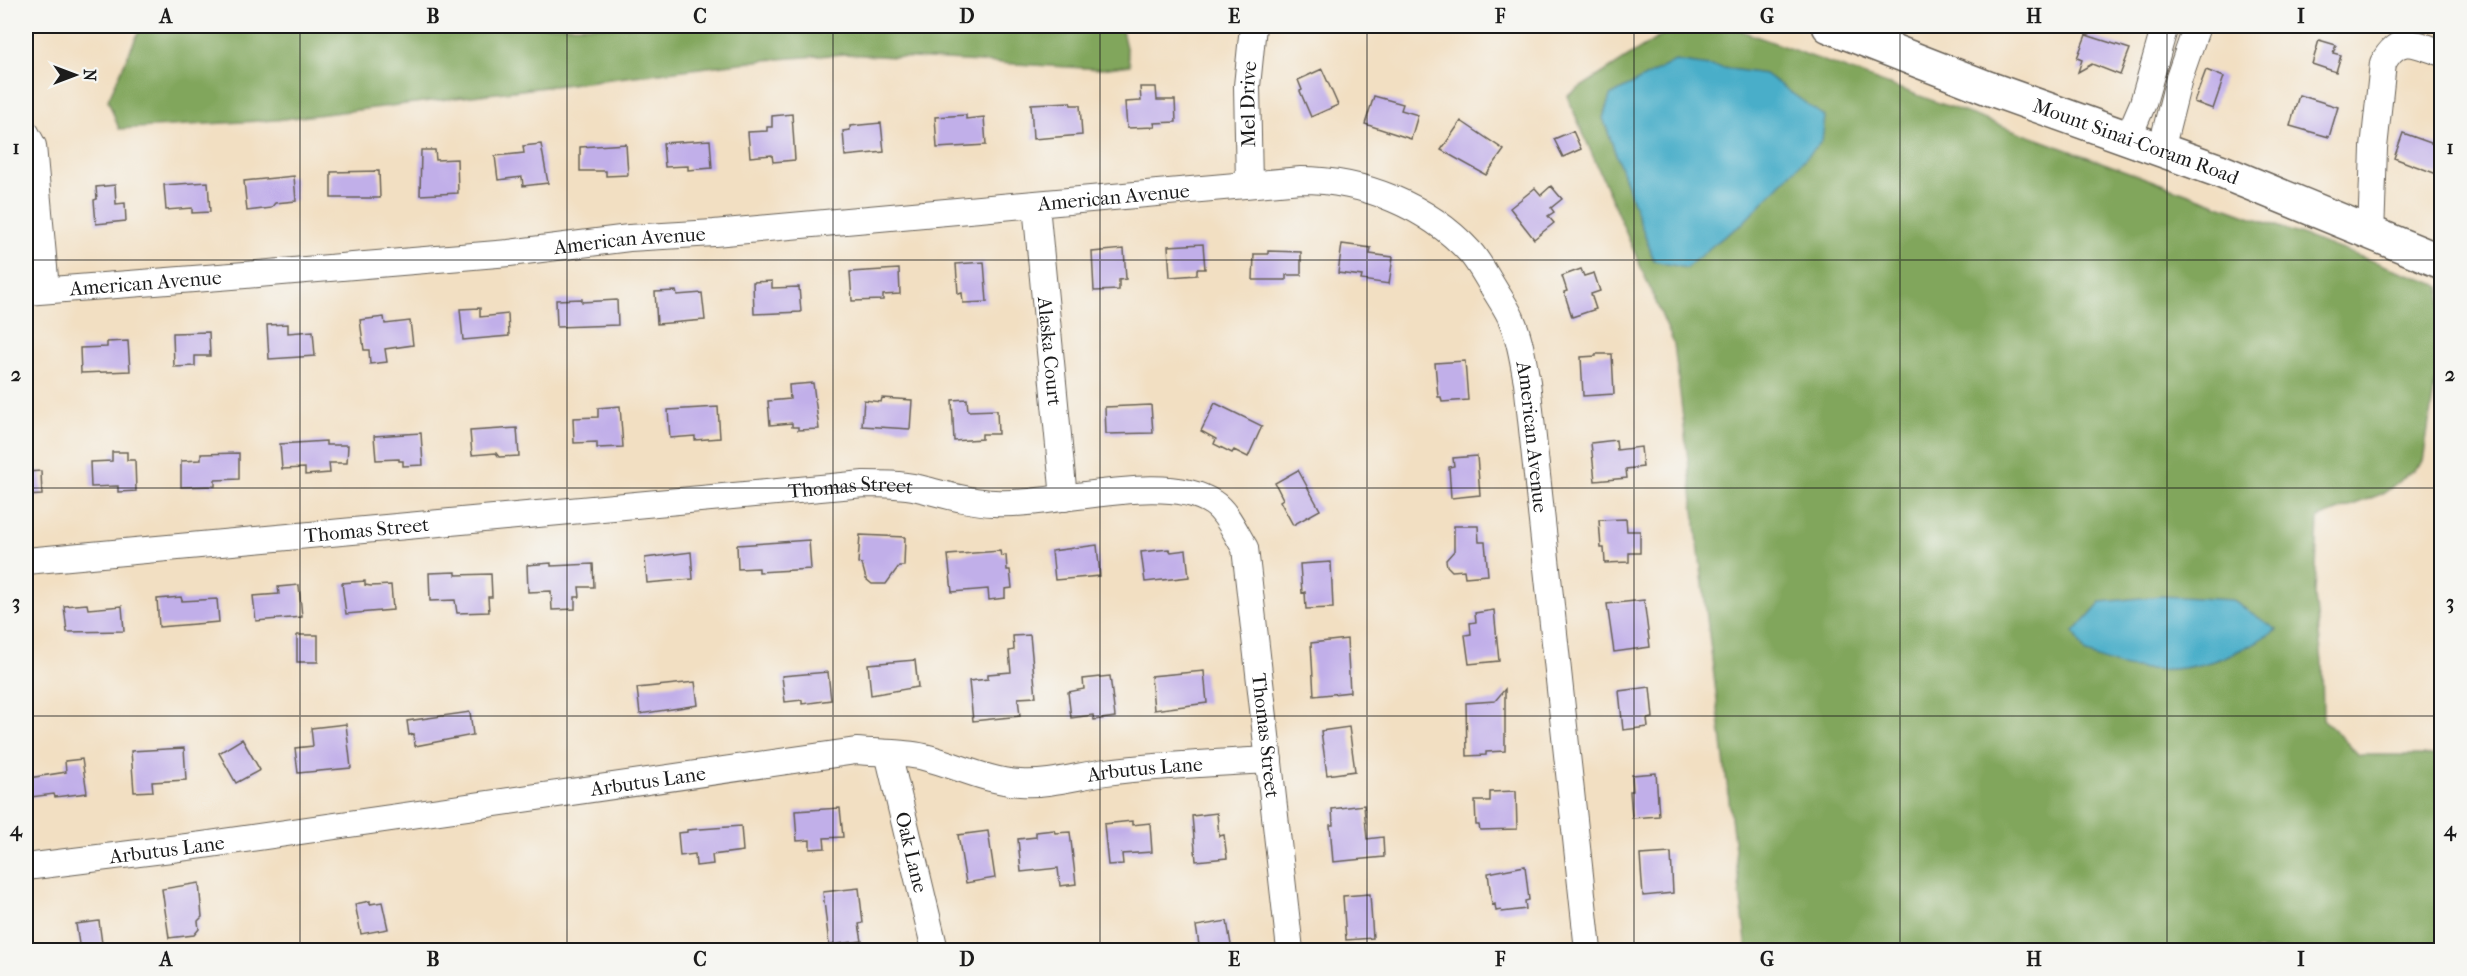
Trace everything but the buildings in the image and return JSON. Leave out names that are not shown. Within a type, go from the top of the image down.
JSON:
[{"type":"main road","name":"Mount Sinai-Coram Road","points":[[1829,26],[1988,88],[2220,171],[2371,235],[2442,262]]},
{"type":"street","name":"Mel Drive","points":[[1249,184],[1247,86],[1253,26]]},
{"type":"street","points":[[2128,138],[2143,103],[2165,26]]},
{"type":"street","points":[[2162,150],[2179,78],[2197,26]]},
{"type":"street","points":[[2371,235],[2374,148],[2383,63],[2388,53],[2398,45],[2405,43],[2414,43],[2442,53]]},
{"type":"street","points":[[26,133],[33,146],[36,290]]},
{"type":"street","name":"American Avenue","points":[[36,290],[509,253],[630,238],[1036,205],[1249,184],[1326,180],[1387,196],[1424,213],[1449,231],[1472,254],[1513,321],[1521,346],[1527,382],[1588,951]]},
{"type":"street","name":"Alaska Court","points":[[1036,205],[1064,498]]},
{"type":"street","name":"Thomas Street","points":[[26,561],[864,484],[891,484],[956,498],[1017,504],[1157,488],[1190,493],[1214,504],[1245,548],[1290,951]]},
{"type":"street","name":"Arbutus Lane","points":[[26,867],[203,845],[855,751],[921,756],[947,763],[985,778],[1021,783],[1056,781],[1104,772],[1157,767],[1269,760]]},
{"type":"street","name":"Oak Lane","points":[[888,753],[935,951]]},
{"type":"green space","points":[[144,26],[1121,26],[1130,65],[1101,69],[845,54],[765,60],[276,120],[119,129],[108,100],[139,31]]},
{"type":"green space","points":[[1676,26],[1728,26],[2441,286],[2441,375],[2435,383],[2423,462],[2384,493],[2318,518],[2315,596],[2322,662],[2323,719],[2359,755],[2441,755],[2441,950],[1747,950],[1674,344],[1567,96]],"holes":[[[1765,74],[1741,225],[1718,241]]]},
{"type":"water","points":[[1675,61],[1765,74],[1825,117],[1822,141],[1741,225],[1686,268],[1654,261],[1603,118],[1610,96]]},
{"type":"water","points":[[2162,596],[2232,600],[2277,630],[2223,658],[2187,667],[2148,669],[2126,667],[2086,654],[2074,632],[2101,602]]}]
